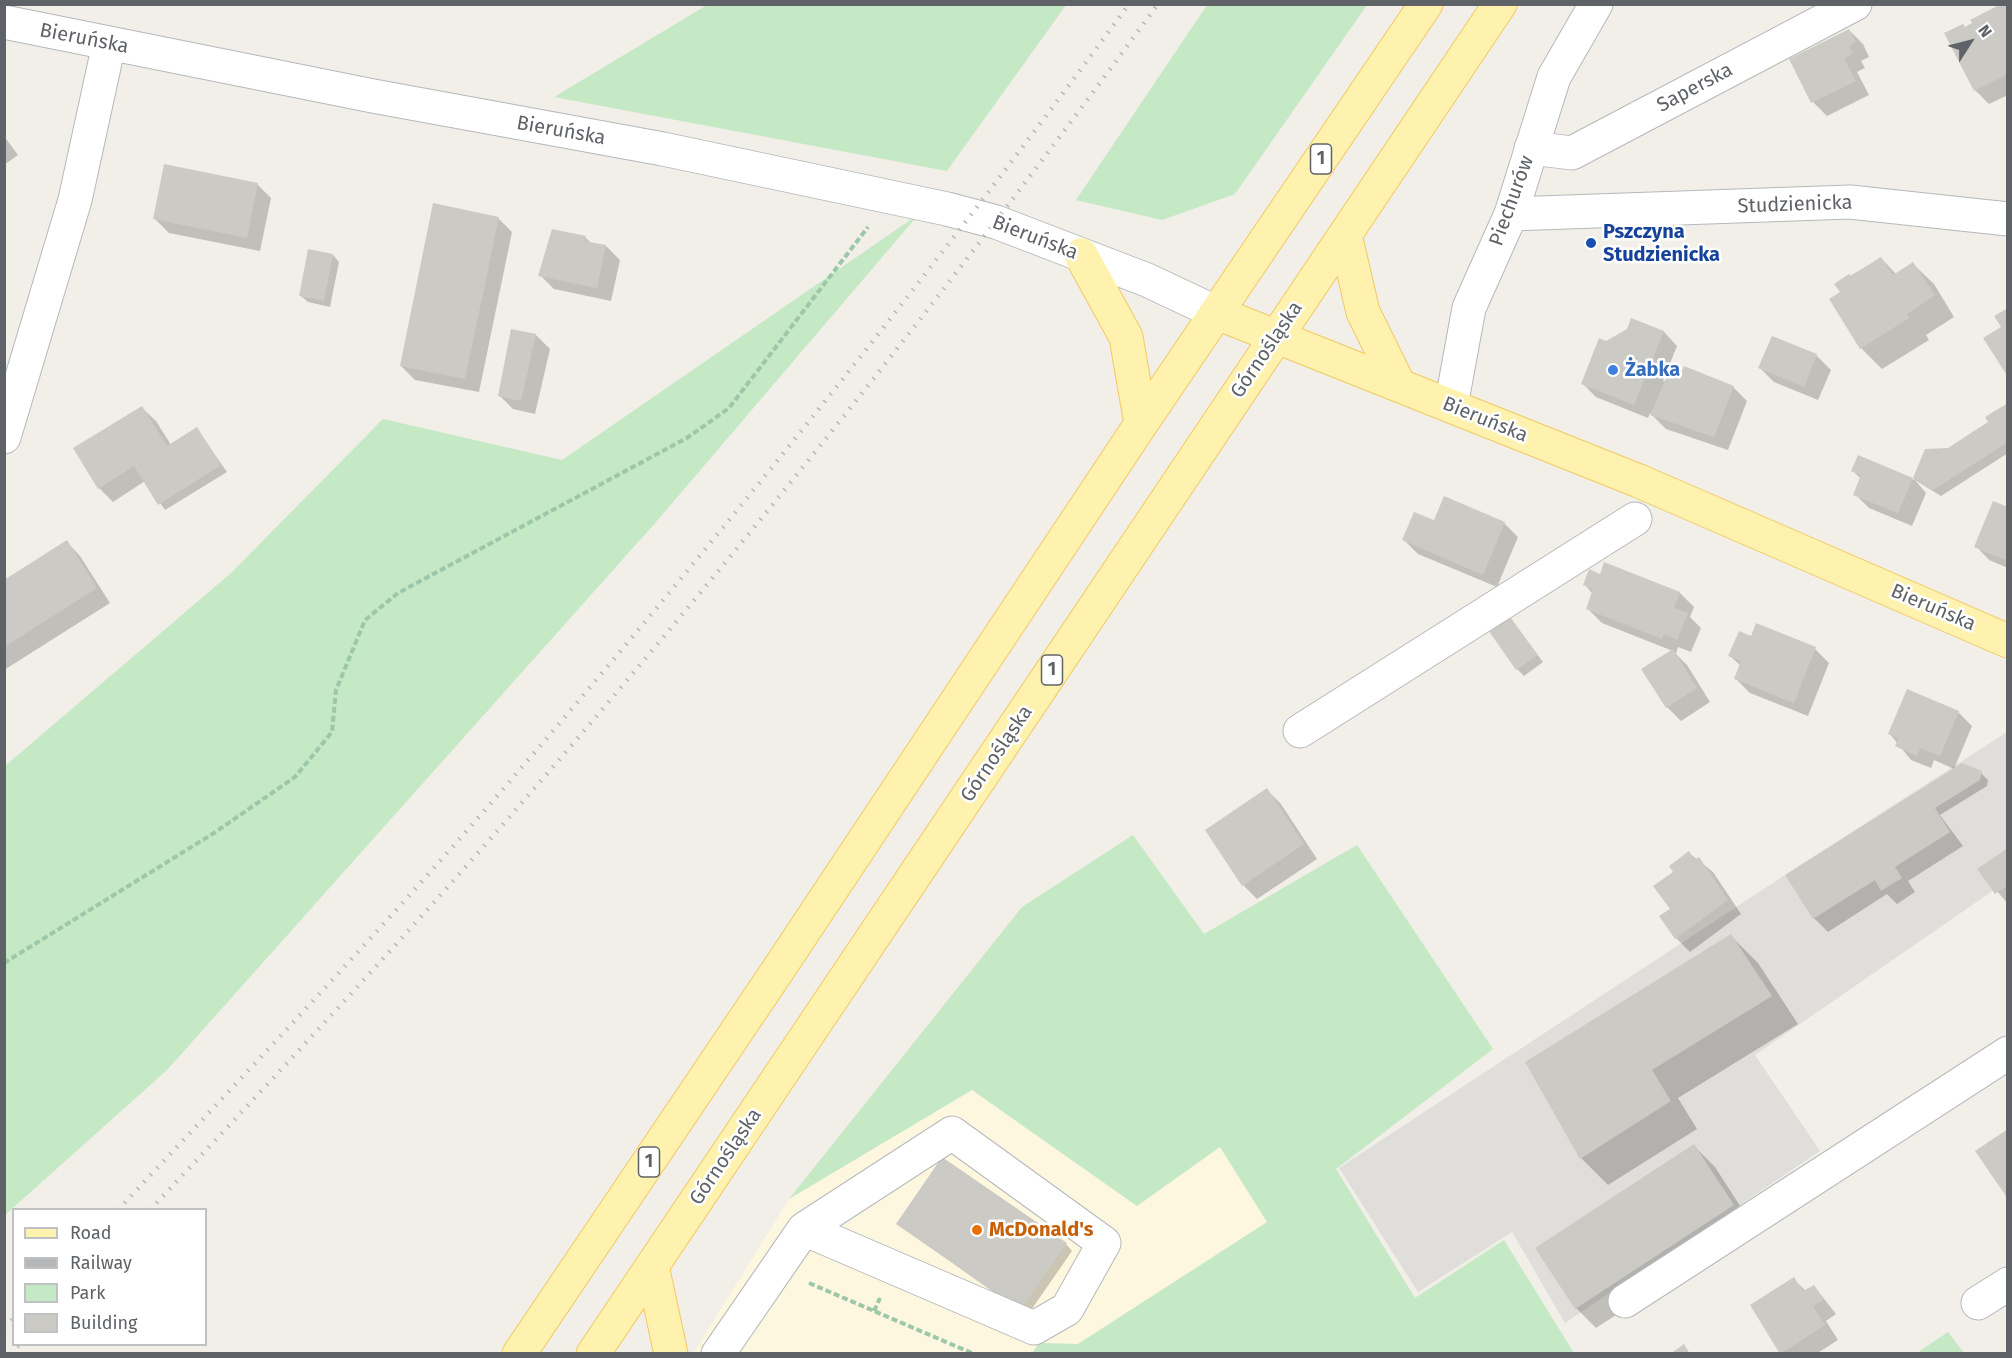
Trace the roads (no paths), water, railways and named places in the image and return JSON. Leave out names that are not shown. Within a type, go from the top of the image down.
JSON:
[{"type":"main road","name":"1","points":[[519,1353],[772,980],[1141,424],[1426,4]]},
{"type":"main road","name":"Górnośląska","points":[[593,1353],[1500,4]]},
{"type":"main road","points":[[1345,235],[1363,312],[1399,386]]},
{"type":"main road","points":[[1081,255],[1126,337],[1141,424]]},
{"type":"main road","name":"Bieruńska","points":[[1217,313],[1639,481],[2007,641]]},
{"type":"main road","points":[[652,1266],[670,1353]]},
{"type":"street","name":"Piechurów","points":[[1451,406],[1469,308],[1510,214],[1554,77],[1596,4]]},
{"type":"street","name":"Saperska","points":[[1531,148],[1572,153],[1855,4]]},
{"type":"street","name":"Bieruńska","points":[[4,22],[663,149],[892,196],[996,222],[1147,280],[1217,313]]},
{"type":"street","points":[[4,437],[75,200],[109,44]]},
{"type":"street","name":"Studzienicka","points":[[1510,214],[1850,201],[2007,219]]},
{"type":"street","points":[[1300,731],[1635,519]]},
{"type":"street","points":[[1625,1301],[2007,1053]]},
{"type":"street","points":[[718,1353],[804,1229],[952,1133],[1104,1243],[1067,1309],[1034,1328],[804,1229]]},
{"type":"street","points":[[1978,1303],[2007,1284]]},
{"type":"railway","points":[[120,1208],[424,879],[680,580],[909,295],[1129,4]]},
{"type":"railway","points":[[152,1208],[444,891],[700,594],[933,302],[1158,4]]},
{"type":"railway","points":[[4,1327],[12,1320]]},
{"type":"railway","points":[[11,1354],[18,1346]]},
{"type":"place","name":"Pszczyna Studzienicka","points":[[1591,243]]},
{"type":"place","name":"Żabka","points":[[1613,370]]},
{"type":"place","name":"McDonald's","points":[[977,1230]]}]
